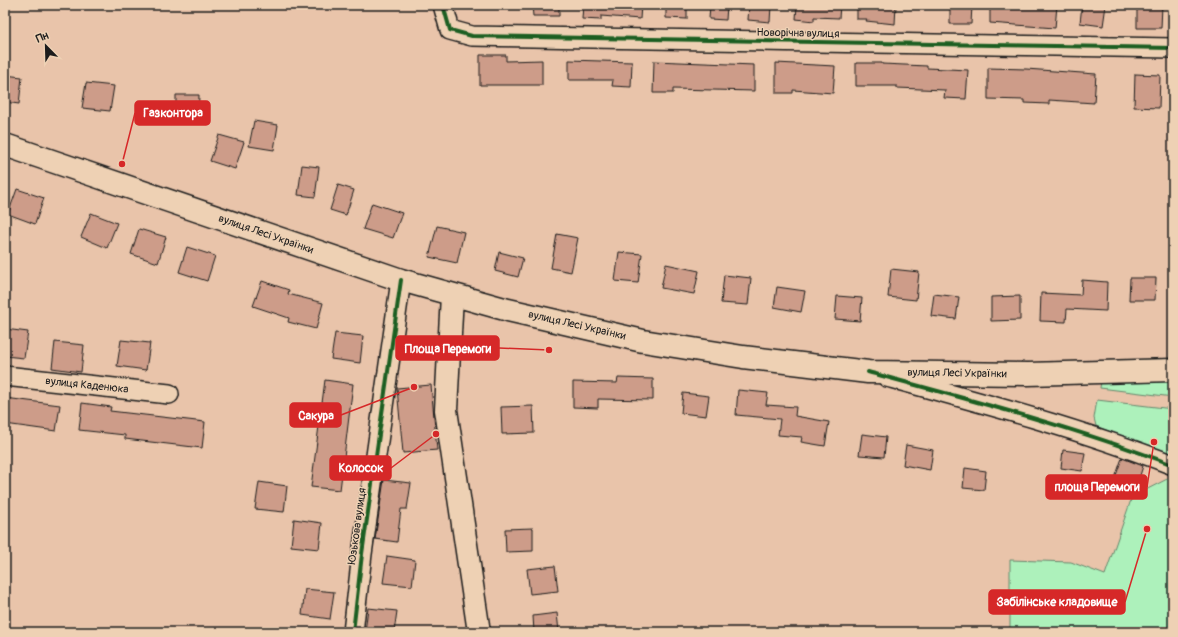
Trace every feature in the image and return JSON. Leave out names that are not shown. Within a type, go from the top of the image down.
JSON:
[{"type":"main road","name":"вулиця Лесі Українки","points":[[5,145],[401,280],[508,310],[643,341],[743,357],[868,372],[1028,374],[1173,370]]},
{"type":"main road","points":[[452,294],[446,410],[479,632]]},
{"type":"street","name":"Новорічна вулиця","points":[[443,5],[450,30],[472,36],[1173,48]]},
{"type":"street","name":"Юзькова вулиця","points":[[353,632],[362,554],[401,280]]},
{"type":"street","points":[[868,372],[1015,412],[1126,447],[1173,465]]},
{"type":"street","name":"вулиця Каденюка","points":[[5,376],[169,394]]},
{"type":"green space","points":[[1173,376],[1173,397],[1100,388],[1101,381]]},
{"type":"green space","points":[[1097,400],[1173,409],[1173,457],[1096,426],[1094,418]]},
{"type":"green space","points":[[1173,476],[1173,632],[1010,632],[1010,560],[1071,562],[1105,575],[1132,497]]},
{"type":"building","points":[[532,5],[559,5],[559,16],[533,16]]},
{"type":"building","points":[[583,5],[641,5],[640,19],[601,16],[601,20],[582,19]]},
{"type":"building","points":[[666,5],[687,5],[687,19],[666,18]]},
{"type":"building","points":[[710,5],[727,5],[726,20],[709,19]]},
{"type":"building","points":[[749,5],[771,5],[770,22],[748,20]]},
{"type":"building","points":[[797,5],[840,5],[839,18],[814,17],[814,21],[796,19]]},
{"type":"building","points":[[857,5],[896,5],[895,24],[866,21],[867,19],[857,19]]},
{"type":"building","points":[[950,5],[972,5],[971,24],[950,24]]},
{"type":"building","points":[[990,5],[1057,5],[1055,28],[990,23]]},
{"type":"building","points":[[1082,5],[1106,5],[1103,26],[1080,23]]},
{"type":"building","points":[[1137,5],[1162,5],[1161,28],[1137,28]]},
{"type":"building","points":[[480,55],[506,55],[506,61],[542,60],[542,85],[480,85]]},
{"type":"building","points":[[569,60],[632,62],[631,87],[612,86],[613,80],[569,80]]},
{"type":"building","points":[[654,61],[754,65],[754,91],[673,89],[673,93],[653,93]]},
{"type":"building","points":[[776,63],[835,66],[833,93],[793,90],[793,93],[776,93]]},
{"type":"building","points":[[856,63],[882,63],[927,66],[927,68],[968,70],[966,99],[944,98],[945,90],[897,88],[897,86],[856,86]]},
{"type":"building","points":[[988,68],[1096,74],[1094,103],[1049,100],[1049,104],[1024,103],[1024,100],[988,99]]},
{"type":"building","points":[[1135,74],[1160,75],[1159,108],[1134,107]]},
{"type":"building","points":[[5,75],[22,77],[19,104],[5,102]]},
{"type":"building","points":[[86,83],[114,86],[110,111],[82,108]]},
{"type":"building","points":[[176,95],[199,95],[198,122],[176,121]]},
{"type":"building","points":[[254,121],[278,125],[274,150],[249,146]]},
{"type":"building","points":[[219,135],[244,142],[235,169],[210,161]]},
{"type":"building","points":[[302,165],[319,167],[315,197],[298,195]]},
{"type":"building","points":[[338,185],[354,190],[346,215],[330,210]]},
{"type":"building","points":[[17,189],[44,198],[35,224],[8,214]]},
{"type":"building","points":[[372,203],[402,213],[393,238],[363,229]]},
{"type":"building","points":[[91,213],[117,223],[107,248],[81,237]]},
{"type":"building","points":[[437,226],[464,232],[457,263],[429,257]]},
{"type":"building","points":[[139,229],[166,237],[158,263],[131,254]]},
{"type":"building","points":[[557,234],[578,238],[571,272],[551,268]]},
{"type":"building","points":[[187,247],[215,256],[207,281],[179,272]]},
{"type":"building","points":[[499,252],[523,258],[518,277],[495,271]]},
{"type":"building","points":[[619,252],[642,254],[638,283],[615,281]]},
{"type":"building","points":[[666,264],[699,271],[694,294],[661,288]]},
{"type":"building","points":[[891,269],[919,272],[916,300],[888,297]]},
{"type":"building","points":[[724,275],[751,278],[748,305],[721,303]]},
{"type":"building","points":[[1130,278],[1156,278],[1155,300],[1129,300]]},
{"type":"building","points":[[1082,280],[1107,282],[1106,311],[1067,309],[1066,322],[1040,321],[1041,293],[1081,295]]},
{"type":"building","points":[[262,281],[289,290],[288,294],[323,303],[316,329],[288,322],[289,318],[253,306]]},
{"type":"building","points":[[777,287],[805,291],[801,312],[774,307]]},
{"type":"building","points":[[934,294],[959,297],[956,319],[931,316]]},
{"type":"building","points":[[837,296],[862,298],[860,321],[835,319]]},
{"type":"building","points":[[1020,296],[1020,320],[991,321],[991,297]]},
{"type":"building","points":[[5,329],[28,332],[24,358],[5,356]]},
{"type":"building","points":[[335,333],[363,336],[360,363],[331,359]]},
{"type":"building","points":[[121,340],[150,343],[146,370],[117,366]]},
{"type":"building","points":[[55,342],[84,345],[81,372],[52,368]]},
{"type":"building","points":[[618,378],[653,379],[653,400],[598,399],[598,408],[573,407],[573,382],[617,383]]},
{"type":"building","points":[[325,380],[353,384],[340,490],[311,487]]},
{"type":"building","points":[[431,385],[437,450],[403,453],[397,388]]},
{"type":"building","points":[[738,390],[768,393],[766,405],[796,407],[795,416],[829,422],[825,446],[801,442],[802,437],[778,435],[780,419],[736,415]]},
{"type":"building","points":[[683,393],[709,396],[706,416],[681,413]]},
{"type":"building","points":[[5,398],[60,405],[56,431],[5,424]]},
{"type":"building","points":[[82,403],[111,407],[110,411],[205,422],[202,448],[125,439],[125,435],[79,430]]},
{"type":"building","points":[[533,406],[534,433],[502,434],[501,407]]},
{"type":"building","points":[[862,434],[886,437],[884,457],[859,455]]},
{"type":"building","points":[[906,445],[933,450],[930,470],[903,465]]},
{"type":"building","points":[[1063,450],[1085,453],[1082,471],[1061,468]]},
{"type":"building","points":[[1122,458],[1143,466],[1136,488],[1114,481]]},
{"type":"building","points":[[965,468],[986,471],[984,490],[963,488]]},
{"type":"building","points":[[384,480],[411,483],[407,509],[401,509],[397,542],[375,539]]},
{"type":"building","points":[[259,482],[287,486],[284,512],[255,509]]},
{"type":"building","points":[[294,519],[322,523],[319,549],[291,546]]},
{"type":"building","points":[[533,528],[533,551],[506,552],[505,529]]},
{"type":"building","points":[[387,556],[415,560],[412,586],[383,583]]},
{"type":"building","points":[[555,566],[558,591],[530,594],[527,569]]},
{"type":"building","points":[[305,589],[334,592],[330,619],[302,615]]},
{"type":"building","points":[[368,608],[397,611],[394,632],[365,632]]},
{"type":"building","points":[[557,613],[559,632],[534,632],[533,616]]},
{"type":"cycle path","points":[[443,5],[450,30],[472,36],[1173,48]]},
{"type":"cycle path","points":[[353,632],[362,554],[401,280]]},
{"type":"cycle path","points":[[868,372],[1060,426],[1173,465]]},
{"type":"place","name":"Газконтора","points":[[122,164]]},
{"type":"place","name":"Площа Перемоги","points":[[549,350]]},
{"type":"place","name":"Сакура","points":[[414,387]]},
{"type":"place","name":"Колосок","points":[[436,434]]},
{"type":"place","name":"площа Перемоги","points":[[1154,442]]},
{"type":"place","name":"Забілінське кладовище","points":[[1147,529]]}]
